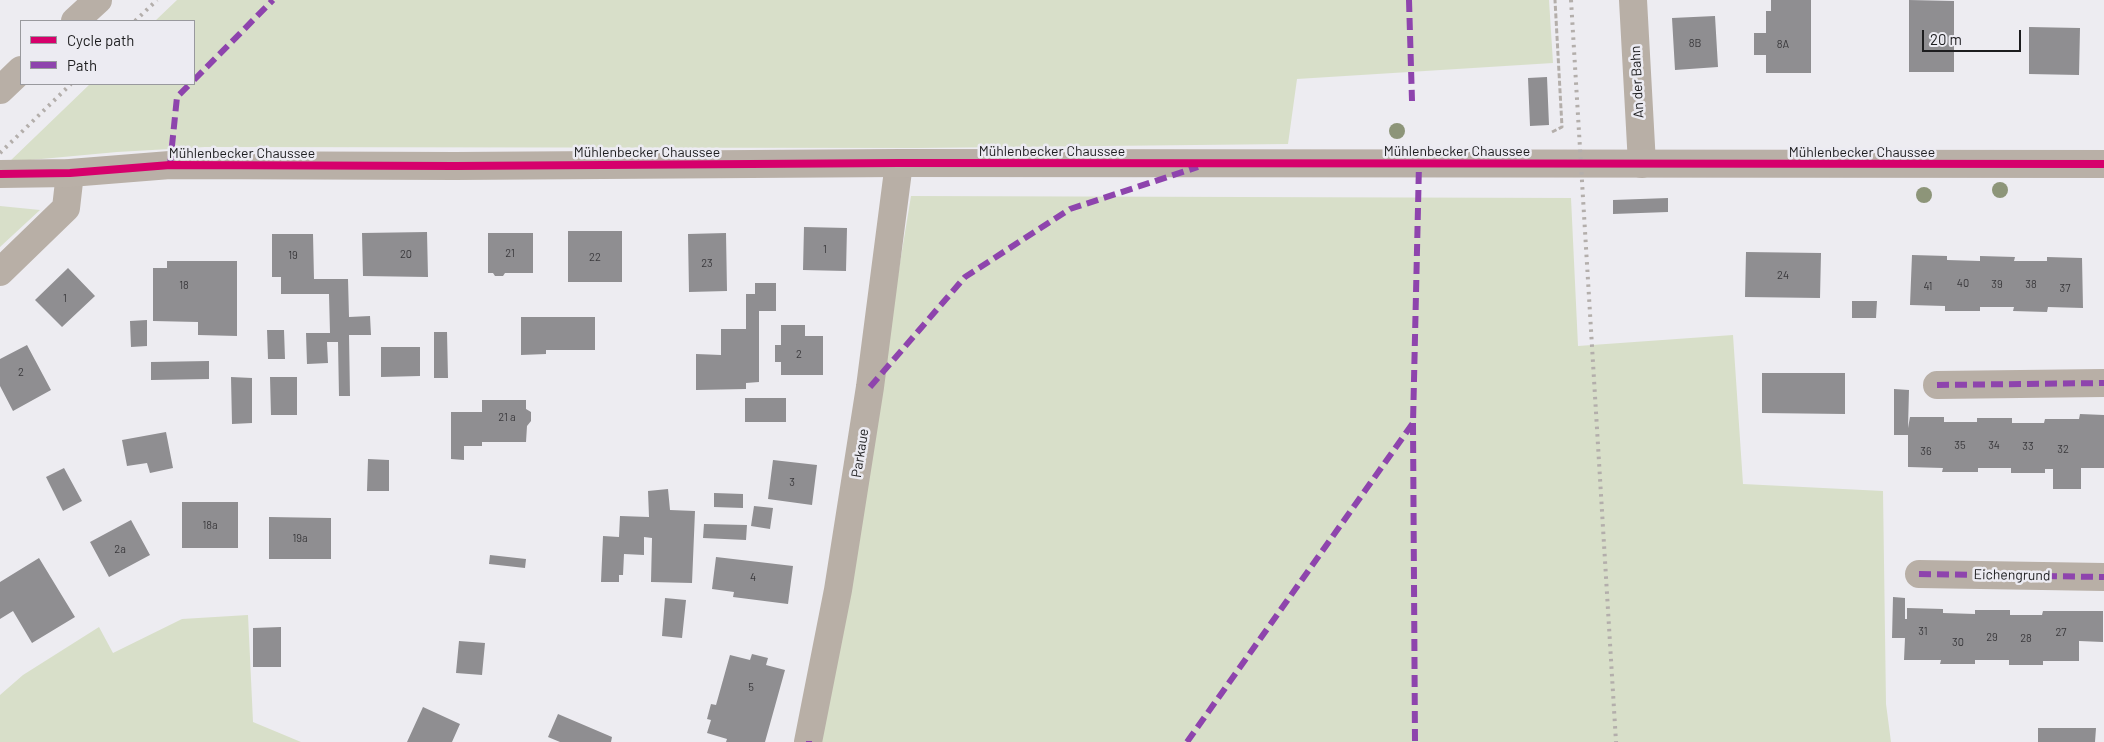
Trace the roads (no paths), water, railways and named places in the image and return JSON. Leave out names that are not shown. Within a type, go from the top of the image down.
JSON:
[{"type":"main road","name":"Mühlenbecker Chaussee","points":[[0,174],[70,173],[170,165],[455,166],[899,163],[2104,164]]},
{"type":"street","points":[[76,20],[98,0]]},
{"type":"street","name":"An der Bahn","points":[[1633,0],[1642,164]]},
{"type":"street","points":[[0,90],[20,71]]},
{"type":"street","name":"Parkaue","points":[[808,742],[838,590],[899,163]]},
{"type":"street","points":[[0,272],[66,208],[70,173]]},
{"type":"street","points":[[1937,384],[2104,383]]},
{"type":"street","name":"Eichengrund","points":[[1920,574],[2104,577]]},
{"type":"railway","points":[[136,20],[157,0]]},
{"type":"railway","points":[[1571,0],[1616,742]]},
{"type":"railway","points":[[0,153],[70,85]]}]
